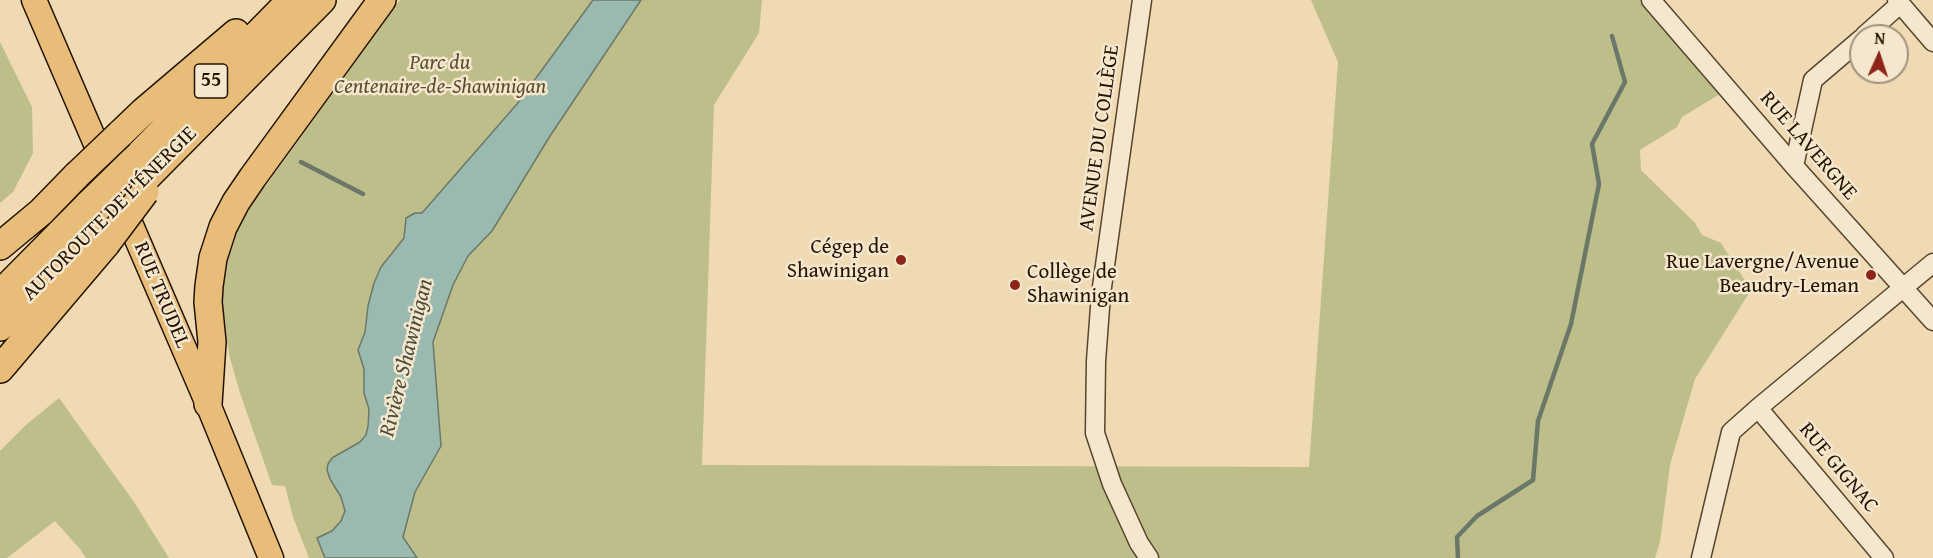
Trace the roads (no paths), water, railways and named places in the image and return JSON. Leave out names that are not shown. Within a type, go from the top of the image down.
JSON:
[{"type":"highway","points":[[0,246],[41,212],[143,112],[276,0]]},
{"type":"highway","name":"AUTOROUTE DE L'ÉNERGIE","points":[[0,327],[139,179],[291,0]]},
{"type":"highway","name":"AUTOROUTE DE L'ÉNERGIE","points":[[139,179],[185,139],[322,0]]},
{"type":"highway","points":[[208,404],[212,342],[208,303],[209,286],[213,258],[223,227],[253,177],[382,0]]},
{"type":"highway","points":[[0,369],[98,224],[139,179]]},
{"type":"highway","name":"AUTOROUTE DE L'ÉNERGIE","points":[[0,294],[98,224]]},
{"type":"main road","name":"RUE TRUDEL","points":[[34,0],[208,404],[271,558]]},
{"type":"street","name":"AVENUE DU COLLÈGE","points":[[1142,0],[1101,294],[1096,361],[1095,433],[1112,484],[1139,543],[1149,558]]},
{"type":"street","name":"RUE LAVERGNE","points":[[1651,0],[1794,166],[1933,321]]},
{"type":"street","points":[[1876,24],[1898,2],[1933,42]]},
{"type":"street","points":[[1794,166],[1813,80],[1849,49]]},
{"type":"street","points":[[1701,558],[1731,432],[1933,263]]},
{"type":"street","name":"RUE GIGNAC","points":[[1758,408],[1884,558]]},
{"type":"water","name":"Rivière Shawinigan","points":[[593,0],[641,0],[550,136],[492,231],[468,256],[453,285],[433,342],[441,446],[415,492],[403,537],[417,558],[325,558],[317,538],[332,531],[341,521],[345,511],[341,497],[330,479],[328,464],[332,458],[360,442],[366,435],[368,426],[369,409],[364,393],[364,369],[358,350],[365,332],[374,283],[381,267],[404,238],[406,218],[415,213],[422,213],[517,104]]},
{"type":"waterway","points":[[1458,558],[1457,537],[1477,516],[1533,480],[1538,421],[1571,324],[1599,184],[1592,144],[1625,82],[1612,36]]},
{"type":"waterway","points":[[301,162],[363,194]]},
{"type":"place","name":"Cégep de Shawinigan","points":[[901,260]]},
{"type":"place","name":"Rue Lavergne/Avenue Beaudry-Leman","points":[[1871,275]]},
{"type":"place","name":"Collège de Shawinigan","points":[[1015,285]]},
{"type":"park label","name":"Parc du Centenaire-de-Shawinigan","points":[[440,76]]}]
